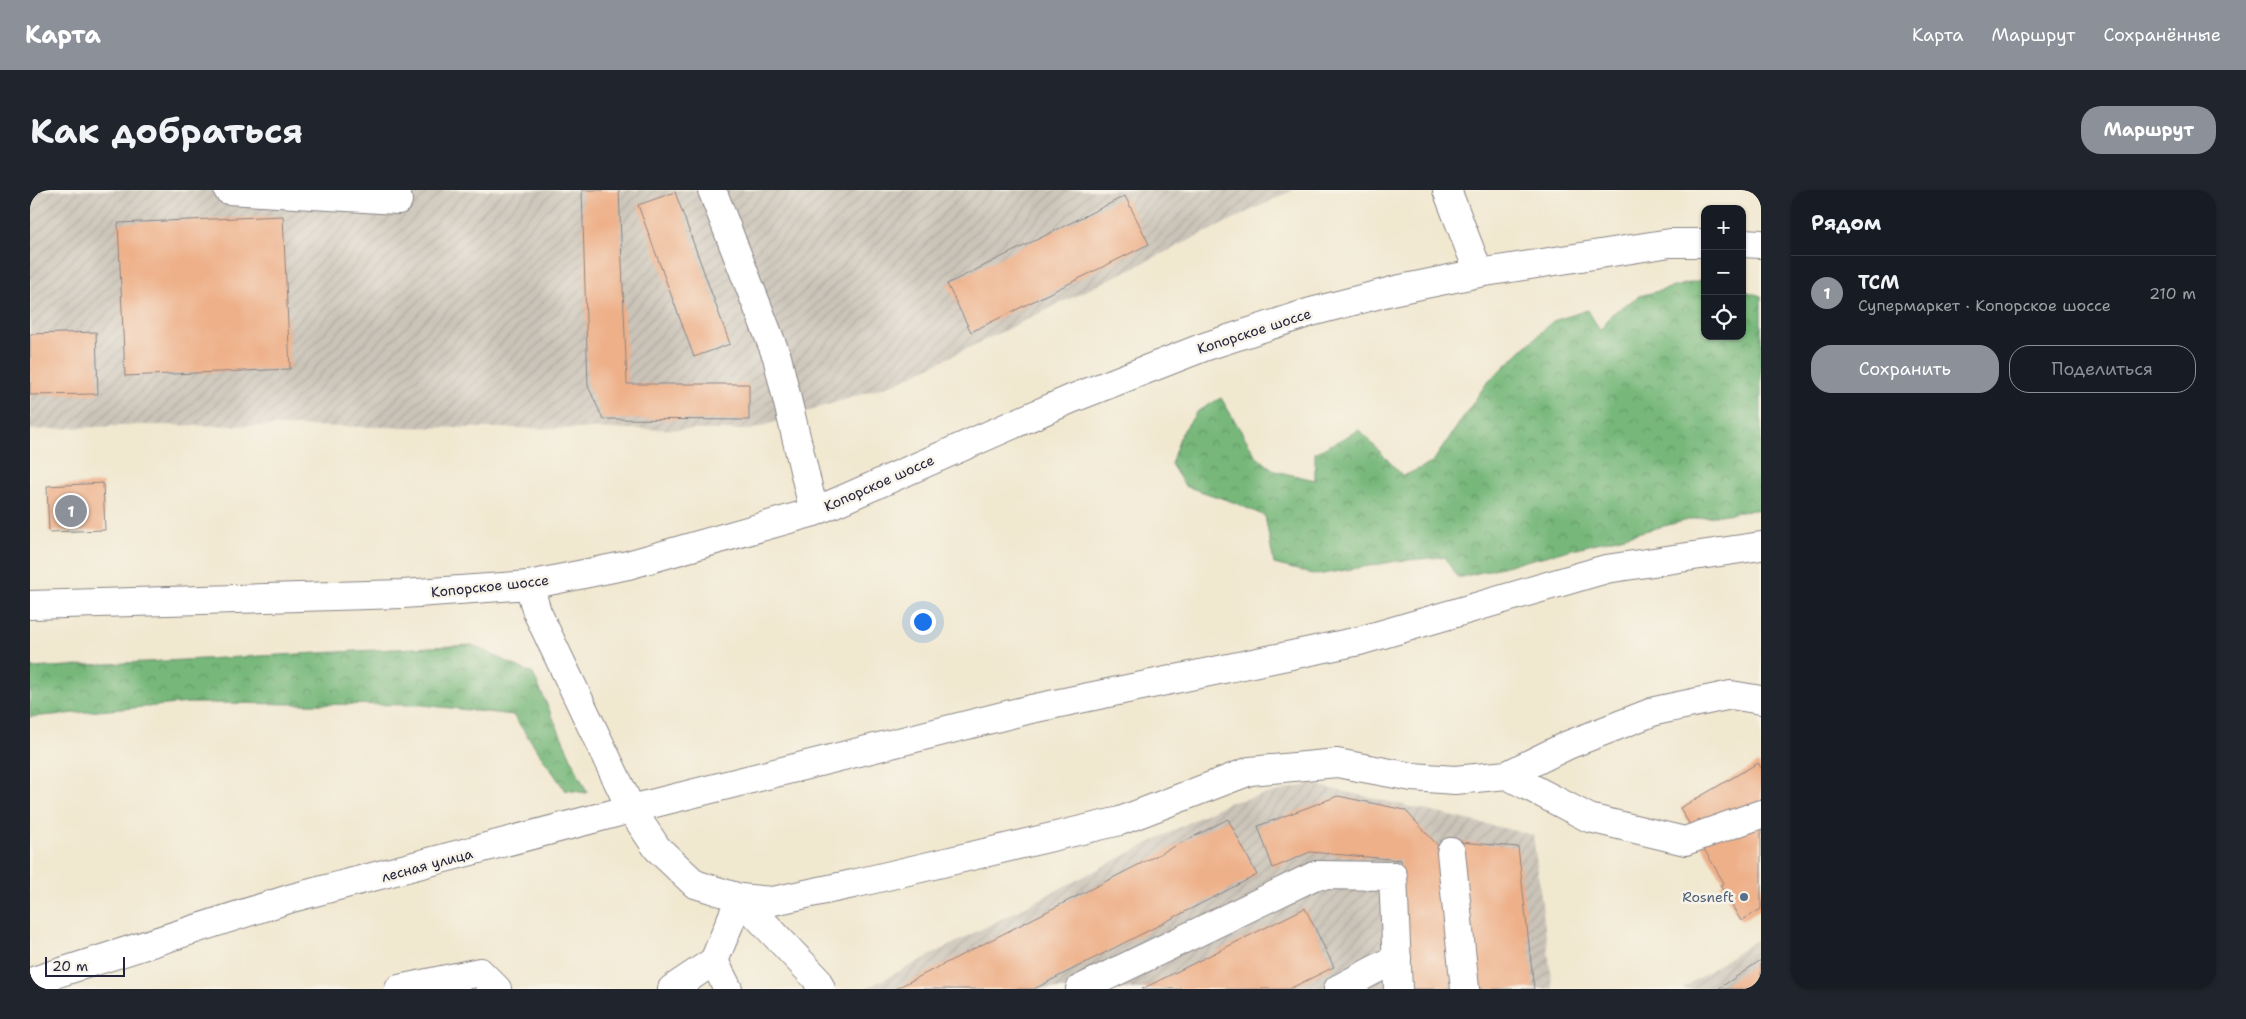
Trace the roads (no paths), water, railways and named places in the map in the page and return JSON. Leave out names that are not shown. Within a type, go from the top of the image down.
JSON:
[{"type":"street","points":[[228,190],[398,200]]},
{"type":"street","points":[[712,190],[777,357],[814,512]]},
{"type":"street","points":[[1447,190],[1478,273]]},
{"type":"street","name":"Копорское шоссе","points":[[30,605],[403,594],[529,585],[628,565],[814,512],[1071,399],[1204,347],[1310,312],[1396,290],[1478,273],[1670,243],[1701,243]]},
{"type":"street","points":[[1746,243],[1761,244]]},
{"type":"street","name":"лесная улица","points":[[30,982],[222,920],[631,809],[1031,709],[1359,641],[1606,569],[1761,546]]},
{"type":"street","points":[[529,585],[537,612],[631,809],[657,848],[695,884],[740,898],[773,901],[881,878],[1120,821],[1250,771],[1337,763],[1412,777],[1455,780],[1507,775],[1568,745],[1655,711],[1731,695],[1761,700]]},
{"type":"street","points":[[1507,775],[1589,818],[1686,841],[1761,814]]},
{"type":"street","points":[[1450,852],[1465,989]]},
{"type":"street","points":[[1080,989],[1316,875],[1392,876],[1398,989]]},
{"type":"street","points":[[672,989],[714,961],[740,898]]},
{"type":"street","points":[[740,898],[816,978],[821,989]]},
{"type":"street","points":[[1338,989],[1397,958]]},
{"type":"street","points":[[714,961],[728,989]]},
{"type":"street","points":[[399,989],[480,972],[497,989]]},
{"type":"place","name":"ТСМ","points":[[71,511]]},
{"type":"place","name":"Rosneft","points":[[1744,897]]}]
